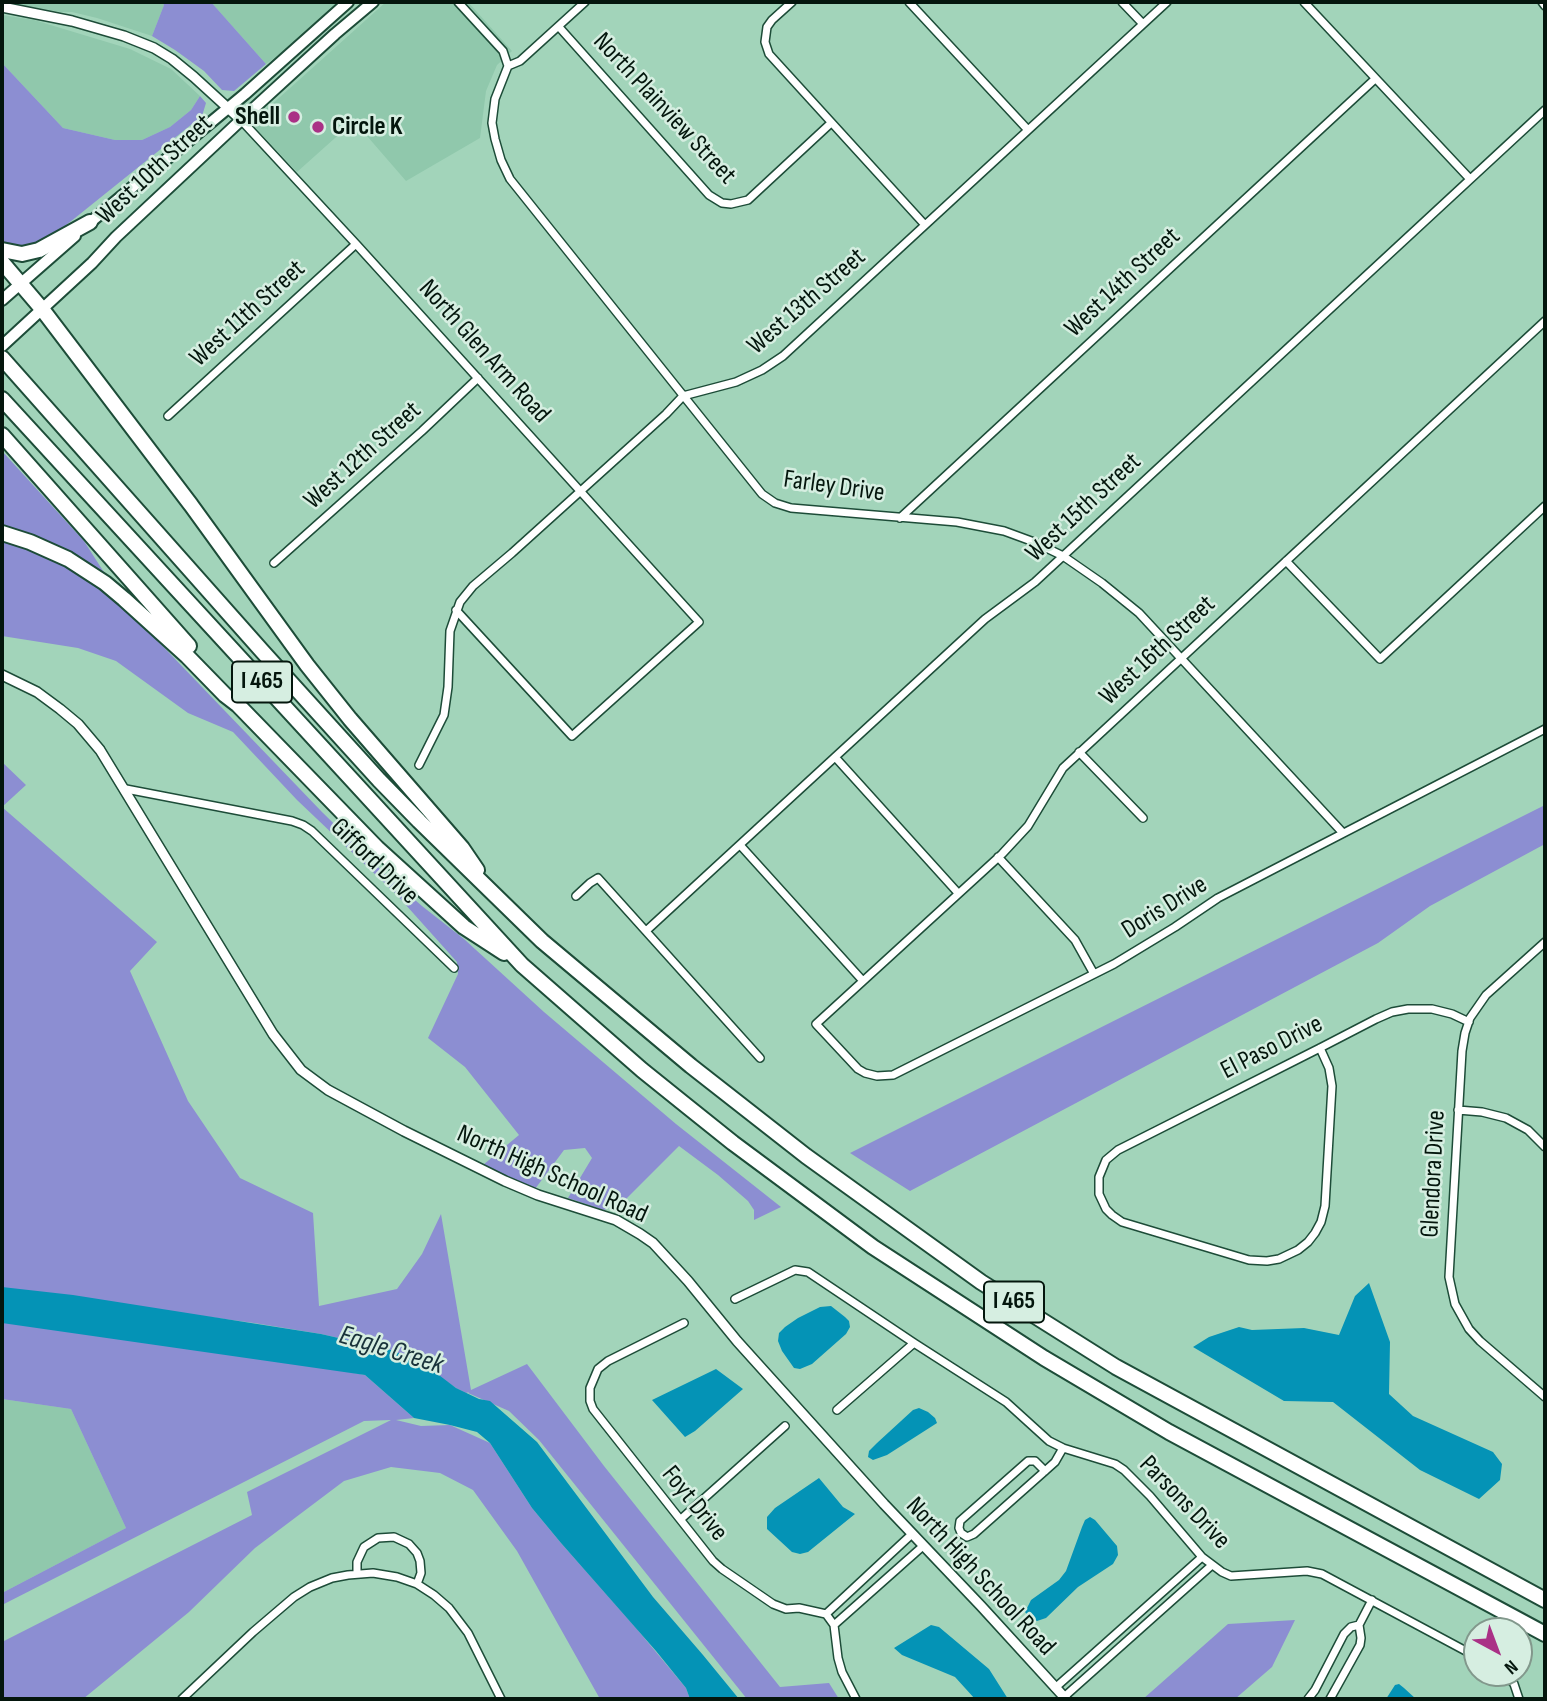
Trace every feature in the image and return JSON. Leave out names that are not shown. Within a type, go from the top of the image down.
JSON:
[{"type":"highway","points":[[2,250],[22,254],[39,250],[90,222]]},
{"type":"highway","points":[[2,262],[42,309],[191,505],[316,676],[379,755],[462,848],[493,894]]},
{"type":"highway","name":"I 465","points":[[2,358],[379,779],[542,941],[710,1081],[806,1156],[981,1282],[1116,1367],[1545,1600]]},
{"type":"highway","name":"I 465","points":[[2,399],[522,965],[642,1070],[724,1136],[838,1222],[1044,1358],[1169,1432],[1545,1634]]},
{"type":"highway","points":[[2,435],[230,691],[238,705]]},
{"type":"highway","points":[[2,533],[68,559],[105,583],[155,626],[238,705],[377,848],[464,927],[522,965]]},
{"type":"main road","name":"West 10th Street","points":[[5,343],[348,2]]},
{"type":"main road","name":"West 10th Street","points":[[2,300],[90,222],[234,115],[373,2]]},
{"type":"street","points":[[458,2],[503,51],[508,66],[520,61],[586,2]]},
{"type":"street","points":[[792,2],[769,25],[765,36],[765,45],[772,59],[925,225]]},
{"type":"street","points":[[909,2],[1028,130]]},
{"type":"street","points":[[1122,2],[1143,24]]},
{"type":"street","name":"West 13th Street","points":[[683,396],[736,382],[762,370],[792,348],[1167,2]]},
{"type":"street","points":[[1304,2],[1470,179]]},
{"type":"street","points":[[2,7],[72,21],[154,48],[172,59],[234,115]]},
{"type":"street","name":"North Plainview Street","points":[[559,27],[712,198],[722,203],[746,201],[831,123]]},
{"type":"street","name":"Farley Drive","points":[[508,66],[495,99],[492,123],[506,172],[759,491],[775,503],[795,508],[957,523],[1004,531],[1063,556],[1130,606],[1181,657],[1343,833]]},
{"type":"street","name":"West 14th Street","points":[[900,518],[1375,79]]},
{"type":"street","name":"West 15th Street","points":[[646,932],[985,618],[1035,582],[1545,110]]},
{"type":"street","name":"North Glen Arm Road","points":[[234,115],[478,377],[699,622],[572,736],[456,610]]},
{"type":"street","name":"West 11th Street","points":[[167,416],[356,244]]},
{"type":"street","name":"West 16th Street","points":[[816,1024],[999,857],[1028,826],[1063,768],[1079,752],[1545,321]]},
{"type":"street","name":"West 12th Street","points":[[274,563],[478,377]]},
{"type":"street","points":[[419,765],[444,715],[448,687],[449,638],[460,602],[472,586],[581,491],[683,396]]},
{"type":"street","points":[[1286,561],[1380,659],[1545,506]]},
{"type":"street","name":"North High School Road","points":[[2,675],[37,692],[73,719],[100,750],[274,1034],[302,1070],[328,1090],[505,1181],[538,1195],[616,1220],[647,1238],[884,1504],[1065,1698]]},
{"type":"street","name":"Doris Drive","points":[[816,1024],[858,1069],[881,1077],[900,1072],[1094,974],[1149,944],[1218,898],[1545,729]]},
{"type":"street","points":[[1079,752],[1143,818]]},
{"type":"street","points":[[835,757],[958,894]]},
{"type":"street","name":"Gifford Drive","points":[[126,789],[303,825],[454,968]]},
{"type":"street","points":[[740,845],[863,981]]},
{"type":"street","points":[[999,857],[1069,933],[1094,974]]},
{"type":"street","points":[[576,896],[598,878],[760,1058]]},
{"type":"street","name":"Glendora Drive","points":[[1544,946],[1486,995],[1478,1004],[1465,1033],[1449,1277],[1455,1304],[1474,1336],[1545,1398]]},
{"type":"street","name":"El Paso Drive","points":[[1320,1048],[1329,1068],[1332,1086],[1325,1206],[1313,1236],[1294,1253],[1267,1261],[1250,1261],[1118,1220],[1106,1209],[1099,1194],[1099,1178],[1105,1162],[1118,1150],[1376,1019],[1392,1012],[1408,1009],[1441,1011],[1469,1022]]},
{"type":"street","points":[[1458,1110],[1507,1118],[1528,1130],[1545,1147]]},
{"type":"street","name":"Parsons Drive","points":[[735,1299],[794,1270],[804,1270],[1006,1402],[1044,1438],[1063,1448],[1110,1462],[1124,1470],[1202,1557],[1231,1576],[1315,1571],[1322,1573],[1463,1649]]},
{"type":"street","name":"Foyt Drive","points":[[684,1323],[598,1369],[590,1384],[590,1401],[596,1416],[717,1565],[773,1604],[786,1609],[799,1608],[826,1614]]},
{"type":"street","points":[[837,1410],[914,1343]]},
{"type":"street","points":[[681,1520],[785,1426]]},
{"type":"street","points":[[1045,1471],[1035,1461],[1028,1461],[961,1521],[959,1530],[968,1537],[974,1534],[1045,1471],[1063,1448]]},
{"type":"street","points":[[856,1699],[842,1672],[834,1625],[826,1614],[912,1534]]},
{"type":"street","points":[[356,1574],[357,1562],[365,1547],[378,1538],[394,1537],[409,1544],[418,1557],[421,1573],[416,1584]]},
{"type":"street","points":[[834,1625],[923,1546]]},
{"type":"street","points":[[1055,1688],[1202,1557]]},
{"type":"street","points":[[1065,1698],[1212,1565]]},
{"type":"street","points":[[182,1699],[294,1597],[321,1582],[356,1574],[381,1574],[401,1578],[416,1584],[443,1602],[462,1623],[472,1640],[500,1699]]},
{"type":"street","points":[[1157,1597],[1165,1607]]},
{"type":"street","points":[[1330,1699],[1360,1645],[1359,1625],[1371,1600]]},
{"type":"street","points":[[1311,1698],[1344,1634],[1359,1625]]},
{"type":"street","points":[[1107,1642],[1115,1651]]},
{"type":"shaded area","points":[[2,2],[162,2],[164,5],[152,36],[72,12]]},
{"type":"shaded area","points":[[162,2],[211,2],[266,64],[234,91],[222,90],[204,71],[152,36],[164,5]]},
{"type":"shaded area","points":[[211,2],[334,2],[337,4],[266,64]]},
{"type":"shaded area","points":[[386,2],[468,2],[512,51],[497,65],[486,91],[480,138],[406,181],[354,121],[297,172],[251,123]]},
{"type":"shaded area","points":[[2,15],[34,20],[130,49],[171,69],[200,96],[191,110],[170,127],[142,140],[115,140],[63,128],[2,63]]},
{"type":"shaded area","points":[[2,63],[63,128],[115,140],[142,140],[170,127],[191,110],[200,96],[206,103],[202,116],[52,236],[27,250],[2,244]]},
{"type":"shaded area","points":[[2,451],[84,541],[128,610],[385,874],[464,939],[544,1012],[676,1124],[781,1207],[754,1220],[754,1210],[748,1201],[679,1146],[623,1202],[604,1210],[568,1198],[592,1158],[585,1148],[564,1150],[535,1189],[483,1165],[519,1135],[465,1067],[428,1038],[458,974],[457,962],[396,894],[297,800],[233,732],[188,713],[116,661],[78,648],[2,636]]},
{"type":"shaded area","points":[[2,762],[26,785],[2,807]]},
{"type":"shaded area","points":[[1545,805],[1545,844],[1430,906],[1378,943],[910,1191],[850,1153]]},
{"type":"shaded area","points":[[2,807],[157,942],[130,971],[188,1101],[240,1178],[313,1213],[319,1306],[397,1289],[422,1254],[441,1214],[471,1390],[527,1364],[604,1466],[780,1687],[829,1683],[839,1699],[747,1699],[539,1440],[509,1411],[456,1388],[415,1360],[391,1350],[321,1334],[2,1289]]},
{"type":"shaded area","points":[[2,1323],[270,1357],[365,1375],[414,1418],[396,1420],[421,1426],[450,1425],[490,1443],[532,1508],[686,1688],[690,1699],[600,1699],[517,1551],[473,1490],[440,1473],[391,1467],[344,1481],[255,1548],[189,1612],[83,1699],[2,1699],[2,1642],[252,1515],[247,1492],[391,1420],[364,1421],[2,1605],[2,1593],[126,1528],[71,1409],[2,1399]]},
{"type":"shaded area","points":[[2,1399],[71,1409],[126,1528],[2,1593]]},
{"type":"shaded area","points":[[1295,1620],[1272,1667],[1235,1699],[1143,1699],[1228,1624]]},
{"type":"water","points":[[1369,1283],[1390,1342],[1389,1394],[1413,1416],[1493,1452],[1502,1464],[1500,1480],[1479,1499],[1420,1470],[1333,1402],[1284,1401],[1193,1347],[1209,1337],[1239,1327],[1252,1330],[1304,1328],[1339,1335],[1355,1296]]},
{"type":"water","name":"Eagle Creek","points":[[2,1287],[73,1295],[321,1334],[391,1350],[427,1366],[456,1388],[490,1401],[537,1442],[653,1597],[739,1699],[690,1699],[686,1688],[656,1651],[532,1508],[490,1443],[477,1432],[414,1418],[365,1375],[2,1323]]},
{"type":"water","points":[[831,1306],[849,1321],[850,1327],[846,1334],[812,1364],[800,1369],[794,1368],[782,1351],[778,1341],[779,1333],[798,1318],[820,1307]]},
{"type":"water","points":[[716,1369],[743,1389],[685,1437],[652,1400]]},
{"type":"water","points":[[919,1408],[928,1412],[937,1423],[887,1455],[873,1460],[868,1457],[869,1451],[877,1443],[913,1410]]},
{"type":"water","points":[[819,1478],[843,1507],[855,1514],[808,1552],[792,1552],[767,1529],[767,1517],[775,1508]]},
{"type":"water","points":[[1090,1517],[1117,1546],[1118,1555],[1113,1564],[1078,1587],[1046,1618],[1037,1621],[1031,1619],[1025,1612],[1031,1600],[1059,1580],[1066,1571],[1085,1520]]},
{"type":"water","points":[[931,1625],[939,1627],[989,1669],[1008,1699],[975,1699],[955,1677],[902,1655],[894,1648]]},
{"type":"water","points":[[1399,1684],[1416,1699],[1386,1699],[1395,1685]]},
{"type":"place","name":"Shell","points":[[294,117]]},
{"type":"place","name":"Circle K","points":[[318,127]]}]
